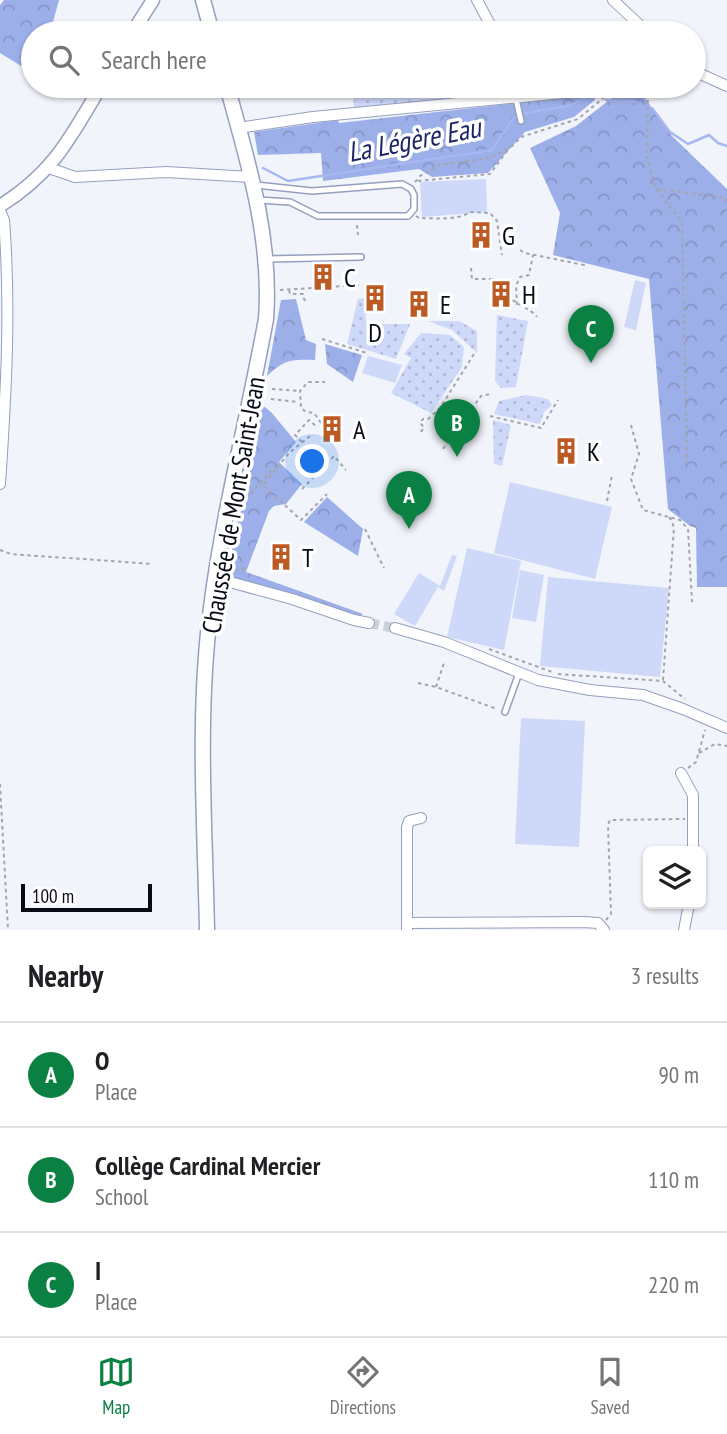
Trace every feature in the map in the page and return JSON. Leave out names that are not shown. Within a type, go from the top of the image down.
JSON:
[{"type":"main road","points":[[203,0],[209,21]]},
{"type":"main road","name":"Chaussée de Mont Saint-Jean","points":[[207,930],[204,692],[208,636],[221,575],[228,513],[267,319],[267,259],[257,200],[230,98]]},
{"type":"street","points":[[139,21],[151,0]]},
{"type":"street","points":[[477,0],[488,21]]},
{"type":"street","points":[[613,0],[635,21]]},
{"type":"street","points":[[706,76],[727,86]]},
{"type":"street","points":[[0,206],[49,168],[94,98]]},
{"type":"street","points":[[238,128],[313,117],[524,98]]},
{"type":"street","points":[[49,168],[75,177],[166,172],[252,181]]},
{"type":"street","points":[[0,211],[4,220],[9,320],[8,381],[0,484]]},
{"type":"street","points":[[221,575],[369,623]]},
{"type":"street","points":[[395,628],[444,642],[519,673],[559,685],[643,695],[727,729]]},
{"type":"street","points":[[681,773],[693,794],[693,846]]},
{"type":"street","points":[[421,818],[409,821],[407,827],[407,927],[584,922],[598,923],[603,928]]},
{"type":"street","points":[[684,930],[687,909]]},
{"type":"lane","points":[[516,99],[521,121]]},
{"type":"lane","points":[[252,181],[312,191],[402,184],[411,188],[414,203],[412,213],[408,216],[318,216],[290,202],[257,200]]},
{"type":"lane","points":[[267,259],[361,257]]},
{"type":"lane","points":[[505,712],[519,673]]},
{"type":"path","points":[[416,181],[490,174],[521,136],[578,119],[603,98]]},
{"type":"path","points":[[648,98],[647,157],[656,189],[682,222],[687,466]]},
{"type":"path","points":[[411,188],[420,176],[439,166],[490,158],[511,146]]},
{"type":"path","points":[[656,189],[725,198],[727,201]]},
{"type":"path","points":[[412,213],[419,218],[466,216],[470,212],[490,213],[496,221],[502,255]]},
{"type":"path","points":[[357,226],[358,235]]},
{"type":"path","points":[[520,250],[584,265],[583,269]]},
{"type":"path","points":[[517,305],[516,286],[520,277],[529,275],[533,255]]},
{"type":"path","points":[[471,268],[472,279],[493,279]]},
{"type":"path","points":[[276,290],[359,285]]},
{"type":"path","points":[[289,289],[290,294],[303,294],[307,303]]},
{"type":"path","points":[[507,296],[517,305],[533,311],[537,317]]},
{"type":"path","points":[[574,324],[577,313]]},
{"type":"path","points":[[322,339],[367,353]]},
{"type":"path","points":[[421,432],[424,427],[421,423],[423,419],[428,419],[440,408],[474,354]]},
{"type":"path","points":[[321,423],[314,413],[301,408],[300,391],[308,382],[326,382]]},
{"type":"path","points":[[272,388],[300,391]]},
{"type":"path","points":[[443,449],[481,396],[491,394]]},
{"type":"path","points":[[271,399],[299,402]]},
{"type":"path","points":[[490,416],[541,428],[558,400]]},
{"type":"path","points":[[303,443],[295,435],[309,420],[317,427]]},
{"type":"path","points":[[631,425],[639,454],[631,479],[643,510],[680,520],[688,529],[692,602]]},
{"type":"path","points":[[310,436],[289,453],[263,485],[301,520],[327,494]]},
{"type":"path","points":[[302,489],[334,456],[346,470]]},
{"type":"path","points":[[228,513],[242,503],[279,465]]},
{"type":"path","points":[[607,501],[612,475]]},
{"type":"path","points":[[663,681],[674,527],[669,516]]},
{"type":"path","points":[[365,529],[384,568]]},
{"type":"path","points":[[0,550],[11,554],[152,564]]},
{"type":"path","points":[[221,575],[246,568]]},
{"type":"path","points":[[490,650],[555,673],[663,681],[686,700]]},
{"type":"path","points":[[436,687],[444,663]]},
{"type":"path","points":[[418,683],[505,712]]},
{"type":"path","points":[[681,773],[696,762],[708,720]]},
{"type":"path","points":[[699,754],[715,744],[727,746]]},
{"type":"path","points":[[0,784],[8,930]]},
{"type":"path","points":[[603,928],[611,914],[610,820],[694,819]]},
{"type":"shaded area","points":[[354,98],[455,98],[354,108]]},
{"type":"shaded area","points":[[486,179],[487,212],[422,217],[420,182]]},
{"type":"shaded area","points":[[635,280],[646,283],[636,330],[624,327]]},
{"type":"shaded area","points":[[365,298],[366,324],[410,324],[396,359],[347,344],[358,299]]},
{"type":"shaded area","points":[[497,315],[528,321],[516,387],[501,388],[495,381]]},
{"type":"shaded area","points":[[428,321],[459,321],[477,331],[477,353],[452,330]]},
{"type":"shaded area","points":[[421,333],[450,335],[464,347],[462,367],[431,413],[391,393],[411,358],[404,354]]},
{"type":"shaded area","points":[[368,356],[402,365],[395,383],[362,373]]},
{"type":"shaded area","points":[[526,395],[548,399],[552,405],[544,412],[540,424],[494,414],[499,401]]},
{"type":"shaded area","points":[[493,420],[511,425],[502,466],[494,464]]},
{"type":"shaded area","points":[[510,482],[612,507],[595,579],[494,553]]},
{"type":"shaded area","points":[[467,548],[521,561],[504,650],[447,637]]},
{"type":"shaded area","points":[[452,555],[457,556],[444,591],[438,587],[415,626],[394,614],[419,573],[440,586]]},
{"type":"shaded area","points":[[520,570],[544,575],[536,622],[512,618]]},
{"type":"shaded area","points":[[548,577],[669,588],[660,677],[540,666]]},
{"type":"shaded area","points":[[521,718],[585,721],[579,847],[515,844]]},
{"type":"green space","points":[[4,0],[59,0],[53,21],[21,21],[21,66],[0,53],[0,5]]},
{"type":"green space","points":[[562,98],[595,98],[574,117],[525,132],[488,173],[432,177],[419,169],[323,181],[321,153],[258,155],[254,132],[338,120],[339,123]]},
{"type":"green space","points":[[612,98],[645,98],[672,136],[727,189],[727,587],[697,587],[696,528],[668,509],[649,279],[553,255],[560,213],[530,148],[576,126]]},
{"type":"green space","points":[[296,299],[306,340],[316,344],[315,360],[288,362],[267,376],[281,300]]},
{"type":"green space","points":[[325,344],[362,355],[353,382],[327,364]]},
{"type":"green space","points":[[261,404],[296,442],[279,462],[302,484],[286,504],[274,506],[269,511],[246,572],[363,614],[357,618],[227,576]]},
{"type":"green space","points":[[327,497],[363,529],[358,556],[304,522]]},
{"type":"waterway","name":"La Légère Eau","points":[[263,168],[288,181],[492,150],[514,117],[569,106],[585,98]]},
{"type":"waterway","points":[[606,100],[637,102]]},
{"type":"waterway","points":[[652,108],[670,132],[688,144],[709,135],[718,143],[727,146]]},
{"type":"tunnel","points":[[369,623],[395,628]]},
{"type":"place","name":"G","points":[[481,235]]},
{"type":"place","name":"C","points":[[323,277]]},
{"type":"place","name":"H","points":[[501,294]]},
{"type":"place","name":"D","points":[[375,298]]},
{"type":"place","name":"E","points":[[419,304]]},
{"type":"place","name":"I","points":[[591,363]]},
{"type":"place","name":"A","points":[[332,429]]},
{"type":"place","name":"K","points":[[566,451]]},
{"type":"place","name":"Collège Cardinal Mercier","points":[[457,457]]},
{"type":"place","name":"O","points":[[409,529]]},
{"type":"place","name":"T","points":[[281,557]]}]
